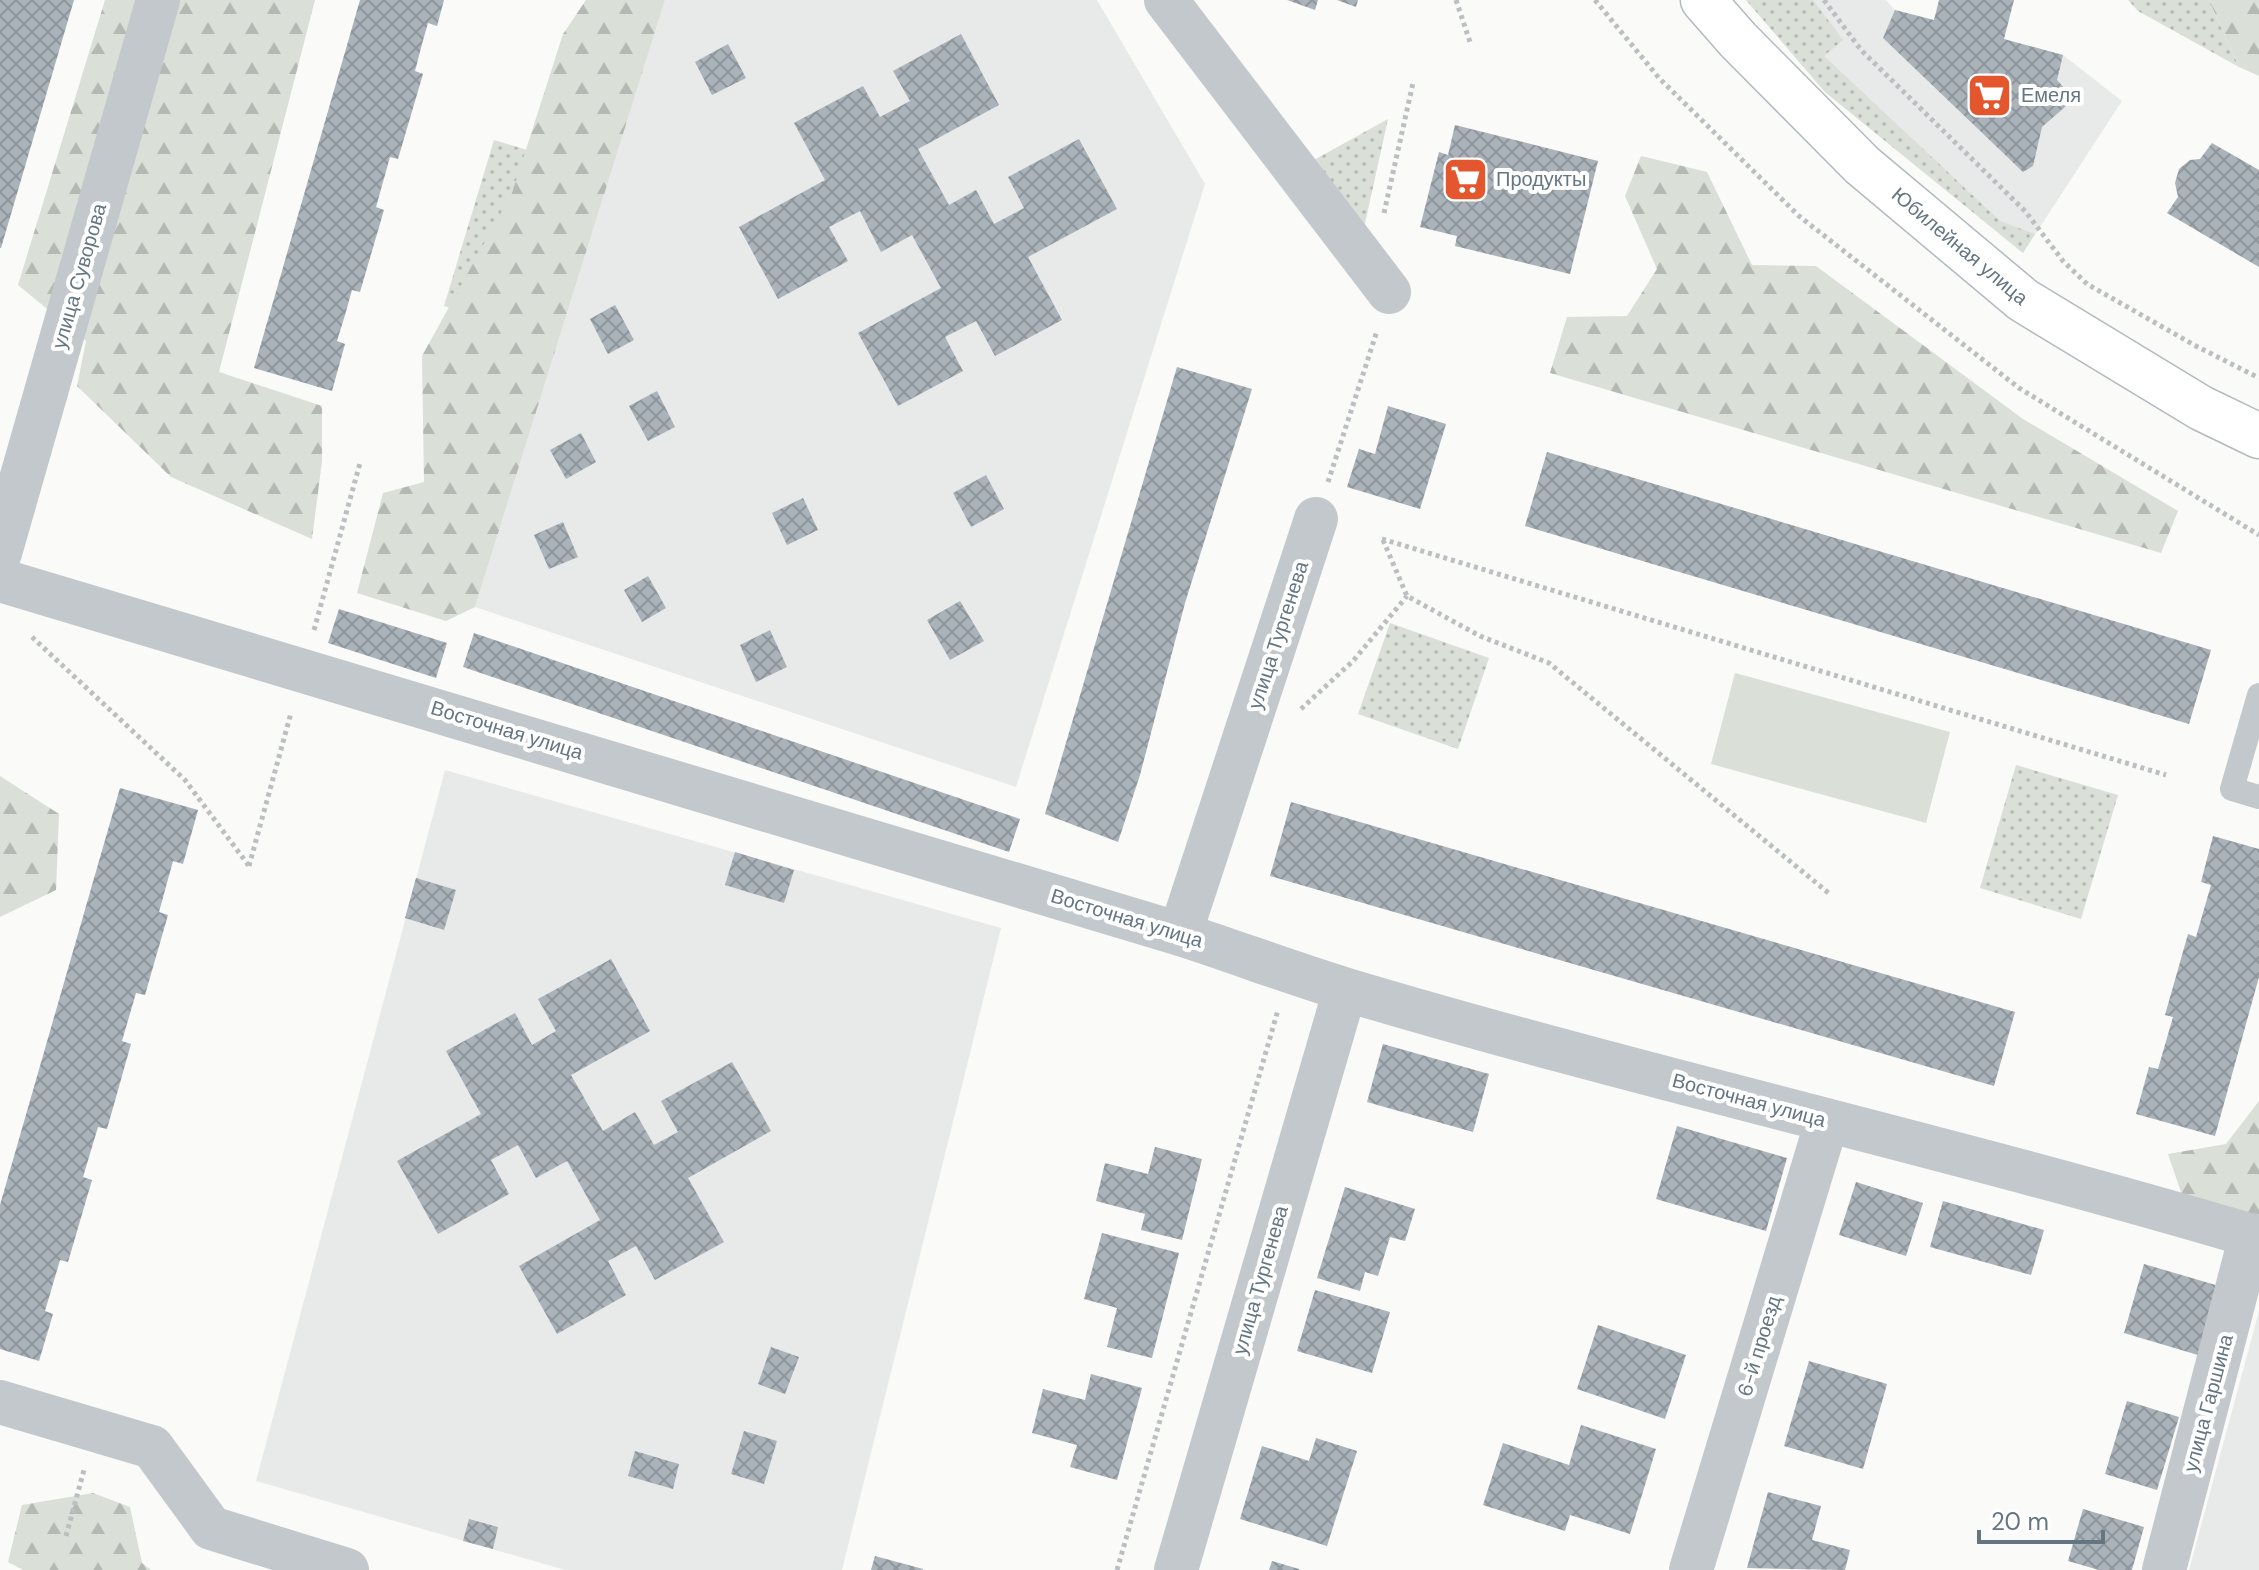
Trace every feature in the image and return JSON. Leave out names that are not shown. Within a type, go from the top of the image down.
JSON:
[{"type":"main road","name":"Юбилейная улица","points":[[1703,0],[1738,40],[1862,165],[2023,300],[2201,408],[2259,436]]},
{"type":"street","name":"улица Суворова","points":[[0,553],[158,0]]},
{"type":"street","points":[[1166,0],[1381,281]]},
{"type":"street","name":"улица Тургенева","points":[[1180,934],[1316,519]]},
{"type":"street","name":"Восточная улица","points":[[0,580],[1180,934],[1345,990],[2074,1185],[2255,1237]]},
{"type":"street","name":"улица Тургенева","points":[[1176,1570],[1345,990]]},
{"type":"street","name":"6-й проезд","points":[[1691,1570],[1827,1121]]},
{"type":"street","name":"улица Гаршина","points":[[2164,1570],[2255,1237]]},
{"type":"street","points":[[0,1402],[152,1447],[211,1528],[347,1570]]},
{"type":"lane","points":[[2259,695],[2232,789],[2259,797]]},
{"type":"path","points":[[1456,0],[1471,45]]},
{"type":"path","points":[[1595,0],[1659,78],[1799,216],[2019,388],[2259,535]]},
{"type":"path","points":[[1824,0],[1861,50],[2025,211],[2063,261],[2087,284],[2259,378]]},
{"type":"path","points":[[1316,519],[1381,281],[1413,83]]},
{"type":"path","points":[[31,636],[185,780],[249,866],[360,463]]},
{"type":"path","points":[[1831,895],[1549,663],[1480,636],[1407,596],[1382,539],[2166,775]]},
{"type":"path","points":[[1292,717],[1353,661],[1407,596]]},
{"type":"path","points":[[1117,1570],[1289,970]]},
{"type":"path","points":[[66,1536],[75,1504]]},
{"type":"shaded area","points":[[665,0],[1097,0],[1205,184],[1016,787],[475,607]]},
{"type":"shaded area","points":[[1746,0],[1886,0],[1895,10],[2063,55],[2122,101],[2023,253],[1825,92]]},
{"type":"shaded area","points":[[445,770],[1001,928],[842,1570],[565,1570],[256,1481]]},
{"type":"shaded area","points":[[2259,1311],[2259,1570],[2189,1570]]},
{"type":"green space","points":[[105,0],[315,0],[219,372],[322,406],[322,461],[312,539],[171,477],[77,386],[86,341],[18,285]]},
{"type":"green space","points":[[586,0],[665,0],[475,607],[446,621],[357,593],[383,493],[424,482],[422,356],[512,193],[563,34]]},
{"type":"green space","points":[[1746,0],[1813,0],[1843,40],[1824,56],[2000,221],[2035,234],[2023,253],[1825,92]]},
{"type":"green space","points":[[2128,0],[2209,0],[2239,67],[2138,11]]},
{"type":"green space","points":[[2209,0],[2259,0],[2259,76],[2239,67]]},
{"type":"green space","points":[[1388,119],[1364,228],[1314,160]]},
{"type":"green space","points":[[494,140],[564,161],[514,328],[444,306]]},
{"type":"green space","points":[[1641,156],[1707,172],[1752,265],[1816,266],[2023,419],[2178,511],[2161,553],[1550,373],[1567,317],[1627,316],[1657,269],[1625,196]]},
{"type":"green space","points":[[1390,623],[1489,658],[1458,749],[1358,714]]},
{"type":"green space","points":[[1735,673],[1950,732],[1926,823],[1711,764]]},
{"type":"green space","points":[[2016,765],[2118,795],[2081,919],[1980,888]]},
{"type":"green space","points":[[0,776],[59,814],[56,890],[0,917]]},
{"type":"green space","points":[[2259,1101],[2259,1221],[2182,1195],[2168,1154],[2226,1144]]},
{"type":"green space","points":[[93,1493],[130,1507],[142,1563],[151,1570],[23,1570],[8,1562],[22,1505]]},
{"type":"building","points":[[0,0],[74,0],[1,248],[0,248]]},
{"type":"building","points":[[360,0],[444,0],[437,26],[428,23],[415,71],[423,74],[398,159],[390,157],[376,207],[384,210],[360,292],[352,290],[337,341],[345,344],[332,391],[254,368]]},
{"type":"building","points":[[1287,0],[1318,0],[1315,10]]},
{"type":"building","points":[[1337,0],[1358,0],[1356,7]]},
{"type":"building","points":[[1939,0],[2014,0],[2004,39],[2063,55],[2057,80],[2074,99],[2042,127],[2033,166],[2023,172],[1883,38],[1895,10],[1934,20]]},
{"type":"building","points":[[961,34],[999,105],[918,149],[949,205],[976,190],[994,224],[1024,208],[1008,177],[1079,139],[1117,209],[1028,257],[1062,320],[995,356],[976,321],[945,337],[963,371],[898,406],[858,333],[941,288],[912,235],[881,252],[860,211],[829,227],[848,261],[778,299],[739,227],[825,180],[794,123],[863,86],[880,117],[910,101],[893,71]]},
{"type":"building","points":[[728,44],[746,78],[712,95],[695,62]]},
{"type":"building","points":[[1455,125],[1598,161],[1570,274],[1455,246],[1457,236],[1420,227],[1439,152],[1448,155]]},
{"type":"building","points":[[2212,143],[2259,170],[2259,267],[2167,213],[2178,197],[2175,183],[2179,169],[2190,160],[2200,159]]},
{"type":"building","points":[[615,305],[634,340],[608,354],[590,319]]},
{"type":"building","points":[[1177,367],[1252,389],[1185,603],[1140,775],[1118,842],[1045,814]]},
{"type":"building","points":[[657,391],[675,427],[648,441],[629,406]]},
{"type":"building","points":[[1388,406],[1446,424],[1420,509],[1347,487],[1359,449],[1375,454]]},
{"type":"building","points":[[581,433],[596,462],[566,479],[550,450]]},
{"type":"building","points":[[1547,452],[2211,650],[2189,724],[1525,526]]},
{"type":"building","points":[[986,475],[1004,509],[971,527],[953,493]]},
{"type":"building","points":[[803,498],[818,530],[787,545],[772,513]]},
{"type":"building","points":[[563,522],[578,557],[549,569],[534,535]]},
{"type":"building","points":[[648,576],[666,608],[642,622],[624,590]]},
{"type":"building","points":[[960,601],[984,641],[950,660],[927,620]]},
{"type":"building","points":[[339,609],[447,643],[436,678],[328,643]]},
{"type":"building","points":[[770,630],[787,667],[756,682],[740,645]]},
{"type":"building","points":[[474,633],[1020,819],[1009,852],[463,667]]},
{"type":"building","points":[[120,788],[198,810],[183,864],[173,861],[159,912],[168,915],[145,995],[136,993],[122,1041],[131,1044],[107,1129],[98,1127],[83,1177],[92,1180],[68,1262],[60,1260],[45,1311],[53,1314],[39,1361],[0,1349],[0,1205]]},
{"type":"building","points":[[1291,802],[2015,1012],[1994,1086],[1270,876]]},
{"type":"building","points":[[2213,836],[2259,849],[2259,977],[2215,1136],[2136,1114],[2149,1067],[2158,1069],[2173,1017],[2165,1015],[2188,934],[2196,937],[2211,885],[2201,882]]},
{"type":"building","points":[[735,852],[794,870],[784,903],[725,885]]},
{"type":"building","points":[[416,878],[456,890],[444,930],[405,918]]},
{"type":"building","points":[[611,959],[650,1031],[571,1075],[603,1131],[635,1112],[654,1145],[678,1132],[661,1101],[732,1062],[771,1131],[688,1178],[724,1242],[655,1280],[636,1246],[608,1261],[626,1295],[557,1334],[519,1266],[600,1220],[567,1161],[536,1178],[518,1145],[491,1160],[509,1194],[438,1234],[397,1161],[481,1114],[446,1051],[515,1013],[532,1045],[556,1031],[538,999]]},
{"type":"building","points":[[1383,1044],[1489,1074],[1473,1132],[1367,1102]]},
{"type":"building","points":[[1677,1126],[1787,1158],[1766,1231],[1656,1199]]},
{"type":"building","points":[[1155,1147],[1202,1159],[1182,1240],[1141,1230],[1145,1214],[1096,1201],[1105,1163],[1148,1174]]},
{"type":"building","points":[[1856,1182],[1923,1203],[1906,1256],[1839,1235]]},
{"type":"building","points":[[1345,1187],[1415,1209],[1405,1241],[1390,1237],[1378,1276],[1365,1272],[1360,1291],[1317,1278]]},
{"type":"building","points":[[1943,1201],[2044,1230],[2031,1275],[1930,1247]]},
{"type":"building","points":[[1102,1233],[1179,1253],[1152,1358],[1107,1347],[1117,1308],[1084,1299]]},
{"type":"building","points":[[2144,1264],[2219,1286],[2198,1355],[2124,1333]]},
{"type":"building","points":[[1315,1290],[1390,1312],[1372,1373],[1297,1351]]},
{"type":"building","points":[[1598,1325],[1686,1355],[1665,1419],[1577,1389]]},
{"type":"building","points":[[771,1347],[799,1357],[785,1394],[758,1384]]},
{"type":"building","points":[[1809,1361],[1887,1384],[1863,1469],[1784,1446]]},
{"type":"building","points":[[1091,1374],[1142,1388],[1117,1480],[1070,1467],[1077,1445],[1032,1433],[1043,1389],[1085,1400]]},
{"type":"building","points":[[2127,1401],[2179,1417],[2157,1490],[2105,1474]]},
{"type":"building","points":[[1581,1425],[1656,1449],[1630,1534],[1570,1515],[1565,1531],[1483,1505],[1503,1443],[1569,1465]]},
{"type":"building","points":[[744,1431],[777,1441],[764,1484],[731,1474]]},
{"type":"building","points":[[1316,1438],[1357,1451],[1327,1546],[1240,1519],[1262,1446],[1309,1461]]},
{"type":"building","points":[[635,1451],[679,1464],[673,1489],[628,1476]]},
{"type":"building","points":[[1768,1492],[1821,1506],[1812,1540],[1850,1550],[1845,1570],[1747,1568]]},
{"type":"building","points":[[2083,1509],[2144,1527],[2132,1570],[2099,1570],[2068,1561]]},
{"type":"building","points":[[469,1519],[498,1527],[493,1549],[463,1541]]},
{"type":"building","points":[[875,1556],[923,1569],[923,1570],[871,1570]]},
{"type":"building","points":[[1272,1561],[1299,1569],[1299,1570],[1269,1570]]},
{"type":"place","name":"Емеля","points":[[1990,95]]},
{"type":"place","name":"Продукты","points":[[1465,179]]}]
